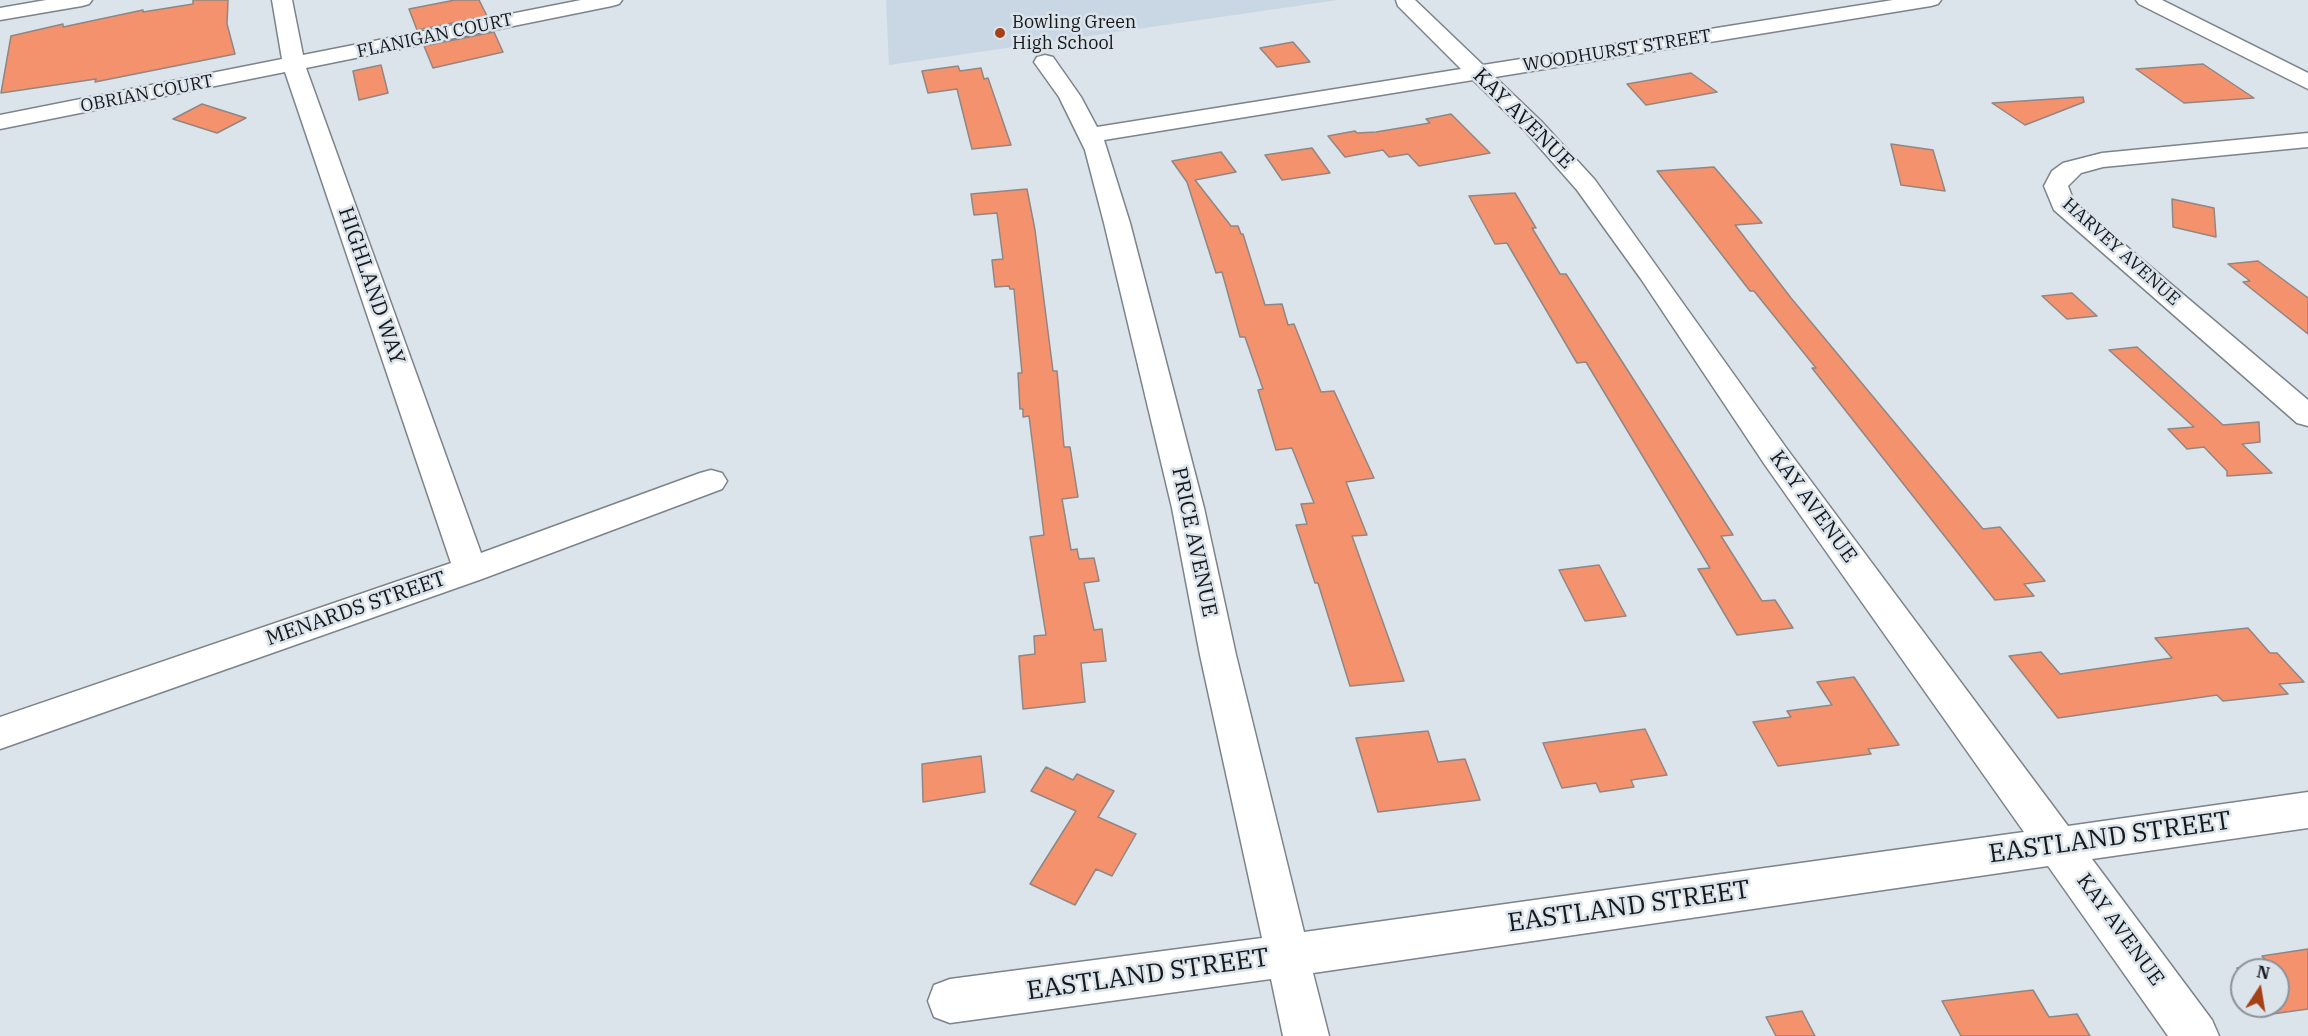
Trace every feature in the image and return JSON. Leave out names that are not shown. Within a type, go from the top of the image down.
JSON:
[{"type":"street","points":[[0,15],[82,0]]},
{"type":"street","name":"HIGHLAND WAY","points":[[282,0],[294,64],[470,570]]},
{"type":"street","name":"FLANIGAN COURT","points":[[294,64],[612,0]]},
{"type":"street","name":"WOODHURST STREET","points":[[1090,135],[1931,0]]},
{"type":"street","points":[[2146,0],[2308,82]]},
{"type":"street","name":"KAY AVENUE","points":[[1405,2],[1533,126],[1586,185],[1652,276],[1776,457],[2196,1036]]},
{"type":"street","name":"PRICE AVENUE","points":[[1045,62],[1070,98],[1101,161],[1158,381],[1306,1036]]},
{"type":"street","name":"OBRIAN COURT","points":[[0,122],[294,64]]},
{"type":"street","name":"HARVEY AVENUE","points":[[2308,140],[2102,160],[2072,168],[2061,176],[2056,186],[2063,205],[2308,416]]},
{"type":"street","name":"MENARDS STREET","points":[[0,733],[470,570],[711,481]]},
{"type":"street","name":"EASTLAND STREET","points":[[950,1001],[1287,956],[2308,810]]},
{"type":"shaded area","name":"Bowling Green High School","points":[[886,0],[1338,0],[889,65]]},
{"type":"building","points":[[193,0],[228,0],[227,24],[235,54],[95,82],[96,79],[1,93],[11,36],[63,24],[63,27],[143,10],[143,12],[193,4]]},
{"type":"building","points":[[455,0],[479,0],[487,16],[417,30],[409,9]]},
{"type":"building","points":[[494,32],[503,52],[433,68],[424,46]]},
{"type":"building","points":[[1293,42],[1310,62],[1277,67],[1260,48]]},
{"type":"building","points":[[2203,64],[2254,98],[2184,103],[2136,69]]},
{"type":"building","points":[[381,65],[388,93],[359,100],[353,71]]},
{"type":"building","points":[[958,66],[960,71],[981,68],[984,79],[988,78],[1011,145],[972,149],[957,89],[928,93],[922,71]]},
{"type":"building","points":[[1691,73],[1717,92],[1646,105],[1627,84]]},
{"type":"building","points":[[2083,97],[2084,102],[2025,125],[1992,103]]},
{"type":"building","points":[[202,104],[246,118],[217,133],[173,119]]},
{"type":"building","points":[[1451,114],[1490,153],[1419,166],[1408,154],[1389,157],[1383,150],[1345,157],[1328,136],[1355,131],[1357,133],[1376,132],[1430,123],[1426,119]]},
{"type":"building","points":[[1891,144],[1933,150],[1945,191],[1901,185]]},
{"type":"building","points":[[1312,148],[1330,173],[1282,180],[1265,155]]},
{"type":"building","points":[[1221,152],[1236,172],[1195,180],[1231,226],[1238,226],[1243,234],[1265,305],[1282,304],[1288,325],[1294,324],[1321,392],[1334,391],[1374,478],[1346,482],[1367,535],[1352,536],[1404,681],[1350,686],[1318,583],[1315,583],[1296,525],[1307,524],[1301,504],[1314,503],[1292,448],[1276,450],[1258,390],[1263,389],[1245,337],[1240,337],[1222,272],[1216,273],[1187,182],[1172,161]]},
{"type":"building","points":[[1714,167],[1762,223],[1735,225],[1791,298],[1983,529],[2000,527],[2045,581],[2024,584],[2034,596],[1995,600],[1812,368],[1816,368],[1754,291],[1750,291],[1657,171]]},
{"type":"building","points":[[1027,189],[1035,230],[1053,371],[1057,371],[1064,447],[1070,447],[1078,497],[1062,499],[1071,550],[1077,549],[1079,559],[1094,558],[1099,581],[1084,583],[1094,630],[1102,629],[1106,661],[1081,663],[1085,702],[1023,709],[1019,656],[1035,654],[1034,636],[1046,635],[1030,537],[1044,535],[1029,416],[1023,417],[1023,409],[1020,409],[1018,373],[1022,373],[1014,289],[1010,289],[1009,286],[995,287],[992,260],[1003,259],[997,213],[974,215],[971,194]]},
{"type":"building","points":[[1515,193],[1536,228],[1532,228],[1560,274],[1566,274],[1733,535],[1721,536],[1762,601],[1775,600],[1793,628],[1737,635],[1698,569],[1710,568],[1586,362],[1577,363],[1507,243],[1495,244],[1469,196]]},
{"type":"building","points":[[2172,199],[2214,208],[2216,237],[2173,227]]},
{"type":"building","points":[[2258,261],[2308,298],[2308,334],[2243,282],[2250,281],[2228,264]]},
{"type":"building","points":[[2072,293],[2097,316],[2067,319],[2042,296]]},
{"type":"building","points":[[2137,347],[2223,425],[2259,422],[2260,442],[2242,444],[2272,473],[2227,476],[2227,471],[2204,447],[2187,449],[2168,429],[2194,427],[2109,350]]},
{"type":"building","points":[[1599,565],[1626,616],[1585,621],[1559,570]]},
{"type":"building","points":[[2248,628],[2270,653],[2277,653],[2304,682],[2279,684],[2288,694],[2223,701],[2217,695],[2058,718],[2009,656],[2041,652],[2060,674],[2172,658],[2155,638]]},
{"type":"building","points":[[1854,677],[1899,745],[1868,749],[1871,754],[1778,766],[1753,722],[1791,717],[1787,711],[1832,705],[1817,682]]},
{"type":"building","points":[[1645,729],[1667,775],[1631,780],[1634,787],[1600,792],[1596,783],[1562,788],[1543,743]]},
{"type":"building","points":[[1428,731],[1438,762],[1465,759],[1480,800],[1378,812],[1356,738]]},
{"type":"building","points":[[981,756],[985,792],[923,802],[922,764]]},
{"type":"building","points":[[1046,767],[1073,780],[1077,774],[1114,791],[1098,817],[1136,834],[1112,876],[1096,869],[1075,905],[1030,884],[1076,811],[1031,791]]},
{"type":"building","points":[[2308,949],[2308,1009],[2290,1012],[2290,958],[2264,958],[2262,956]]},
{"type":"building","points":[[2033,990],[2049,1017],[2077,1014],[2090,1036],[1961,1036],[1942,1001]]},
{"type":"building","points":[[1802,1011],[1815,1036],[1776,1036],[1766,1017]]},
{"type":"place","name":"Bowling Green High School","points":[[1000,33]]}]
